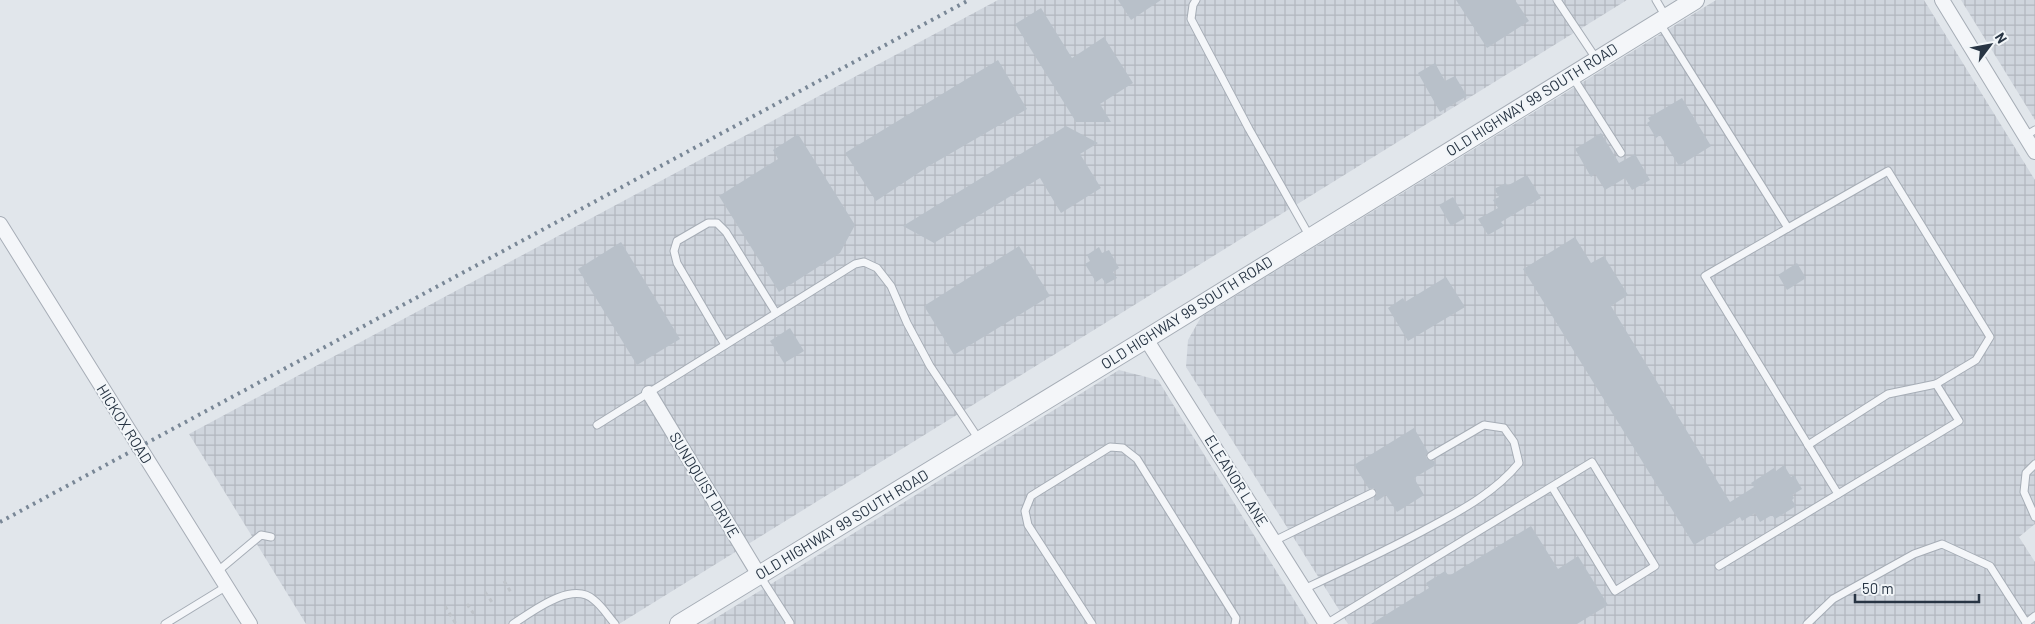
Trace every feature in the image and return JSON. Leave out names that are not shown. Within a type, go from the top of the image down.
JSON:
[{"type":"street","name":"OLD HIGHWAY 99 SOUTH ROAD","points":[[679,624],[1146,339],[1694,0]]},
{"type":"street","points":[[1942,0],[2030,133],[2035,152]]},
{"type":"street","name":"HICKOX ROAD","points":[[0,224],[250,624]]},
{"type":"street","name":"ELEANOR LANE","points":[[1146,339],[1326,624]]},
{"type":"street","name":"SUNDQUIST DRIVE","points":[[648,393],[759,576]]},
{"type":"lane","points":[[1196,0],[1193,5],[1191,19],[1249,129],[1310,237]]},
{"type":"lane","points":[[1557,0],[1597,60]]},
{"type":"lane","points":[[1656,0],[1663,20],[1788,228]]},
{"type":"lane","points":[[1572,76],[1621,153]]},
{"type":"lane","points":[[1808,445],[1888,394],[1936,384],[1976,360],[1990,337],[1888,171],[1705,276],[1808,445],[1838,494]]},
{"type":"lane","points":[[725,345],[677,263],[674,251],[677,241],[708,223],[717,222],[726,232],[776,313]]},
{"type":"lane","points":[[597,425],[855,264],[864,262],[877,268],[891,286],[907,323],[930,366],[980,440]]},
{"type":"lane","points":[[1719,566],[1958,421],[1936,384]]},
{"type":"lane","points":[[1304,589],[1401,543],[1464,509],[1506,479],[1518,463],[1514,442],[1504,428],[1484,425],[1431,456]]},
{"type":"lane","points":[[1092,624],[1028,525],[1025,511],[1031,496],[1110,447],[1123,448],[1137,459],[1236,618],[1235,624]]},
{"type":"lane","points":[[1326,624],[1592,462],[1655,566],[1615,591],[1552,487]]},
{"type":"lane","points":[[2035,464],[2026,473],[2024,492],[2035,518]]},
{"type":"lane","points":[[1274,541],[1372,493]]},
{"type":"lane","points":[[218,571],[261,535],[271,536]]},
{"type":"lane","points":[[1807,624],[1833,599],[1914,554],[1942,544],[1990,566],[2026,623],[2035,616]]},
{"type":"lane","points":[[759,576],[789,624]]},
{"type":"lane","points":[[165,624],[226,586]]},
{"type":"lane","points":[[512,624],[564,594],[593,598],[615,624]]},
{"type":"path","points":[[504,581],[512,594]]},
{"type":"path","points":[[485,592],[494,606]]},
{"type":"path","points":[[467,604],[476,617]]},
{"type":"path","points":[[445,606],[456,624]]},
{"type":"shaded area","points":[[998,0],[1627,0],[619,624],[306,624],[189,434]]},
{"type":"shaded area","points":[[1716,0],[1924,0],[2035,180],[2035,524],[2019,537],[2035,562],[2035,624],[1348,624],[1186,367],[1188,340],[1201,317]]},
{"type":"shaded area","points":[[1961,0],[2035,0],[2035,120]]},
{"type":"shaded area","points":[[1119,370],[1158,380],[1309,624],[706,624]]},
{"type":"building","points":[[1118,0],[1161,0],[1131,20]]},
{"type":"building","points":[[1456,0],[1515,0],[1529,21],[1487,48]]},
{"type":"building","points":[[1041,8],[1072,58],[1104,37],[1133,83],[1100,104],[1111,122],[1076,122],[1015,24]]},
{"type":"building","points":[[998,60],[1027,109],[929,166],[876,201],[845,153]]},
{"type":"building","points":[[1435,63],[1445,81],[1455,76],[1467,96],[1440,112],[1418,73]]},
{"type":"building","points":[[1682,98],[1711,146],[1679,166],[1660,135],[1656,138],[1647,123],[1650,121],[1648,118]]},
{"type":"building","points":[[1066,126],[1098,143],[1080,154],[1101,188],[1061,213],[1040,178],[934,243],[903,226]]},
{"type":"building","points":[[1601,133],[1619,163],[1635,154],[1650,180],[1632,190],[1625,178],[1605,190],[1595,174],[1591,177],[1575,149]]},
{"type":"building","points":[[798,134],[855,225],[840,253],[779,292],[719,196],[778,159],[773,150]]},
{"type":"building","points":[[1527,175],[1541,198],[1501,222],[1504,226],[1488,235],[1478,219],[1498,208],[1493,200],[1499,197],[1494,189],[1506,183],[1507,186]]},
{"type":"building","points":[[1453,197],[1465,218],[1451,226],[1439,205]]},
{"type":"building","points":[[1575,237],[1591,263],[1604,256],[1628,295],[1611,306],[1730,502],[1754,487],[1751,483],[1774,468],[1776,471],[1784,465],[1791,477],[1794,475],[1802,489],[1792,495],[1794,498],[1792,500],[1796,506],[1775,519],[1772,515],[1760,522],[1755,513],[1742,521],[1740,517],[1694,545],[1523,269]]},
{"type":"building","points":[[621,242],[680,339],[637,365],[578,269]]},
{"type":"building","points":[[1019,246],[1050,296],[954,355],[924,306]]},
{"type":"building","points":[[1099,247],[1102,253],[1109,250],[1119,268],[1113,272],[1117,278],[1106,284],[1102,278],[1096,282],[1085,264],[1090,261],[1087,255]]},
{"type":"building","points":[[1797,263],[1806,278],[1787,290],[1778,275]]},
{"type":"building","points":[[1446,277],[1465,307],[1408,341],[1388,308],[1403,298],[1405,302]]},
{"type":"building","points":[[790,328],[804,351],[784,363],[770,341]]},
{"type":"building","points":[[1414,428],[1428,452],[1427,459],[1434,461],[1436,465],[1414,478],[1424,495],[1397,512],[1386,495],[1377,501],[1374,498],[1377,494],[1376,490],[1373,488],[1369,489],[1354,465]]},
{"type":"building","points":[[1531,526],[1558,569],[1578,556],[1608,605],[1577,624],[1371,624],[1429,588],[1426,583],[1445,571],[1449,576]]},
{"type":"railway","points":[[0,522],[969,0]]}]
